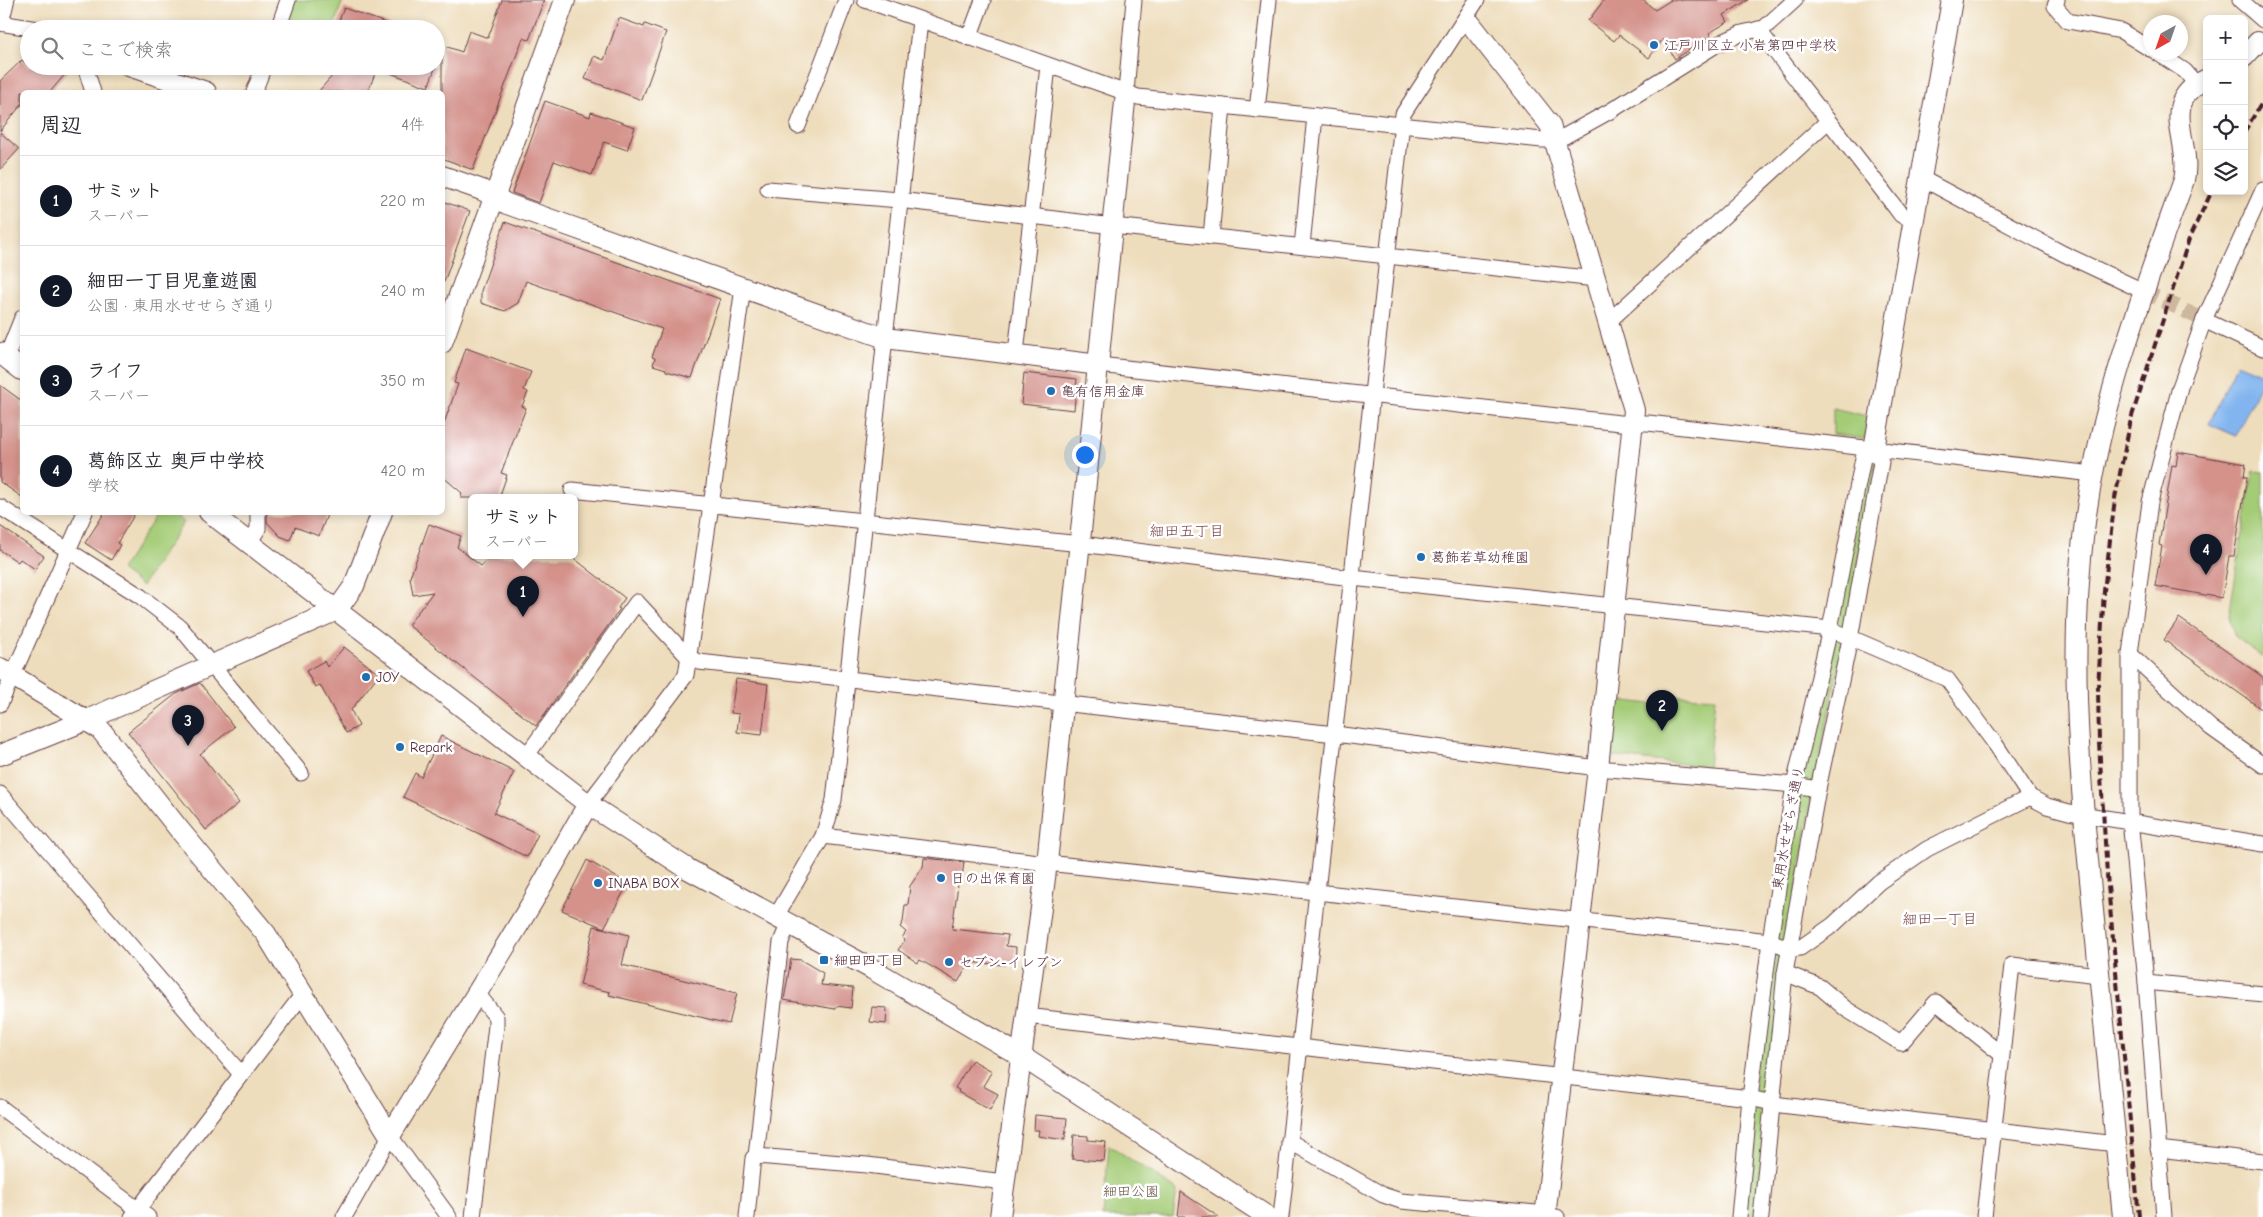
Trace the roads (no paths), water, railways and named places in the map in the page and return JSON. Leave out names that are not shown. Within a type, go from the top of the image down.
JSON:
[{"type":"street","points":[[0,17],[4,0]]},
{"type":"street","points":[[281,20],[288,0]]},
{"type":"street","points":[[445,335],[565,0]]},
{"type":"street","points":[[798,126],[846,0]]},
{"type":"street","points":[[865,0],[920,21],[1048,66],[1057,66],[1138,96],[1555,140],[1612,110],[1716,45],[1742,33],[1764,28],[1795,0]]},
{"type":"street","points":[[969,38],[983,0]]},
{"type":"street","points":[[1000,1217],[1047,863],[1062,704],[1099,365],[1134,0]]},
{"type":"street","points":[[1257,110],[1269,0]]},
{"type":"street","points":[[1281,1217],[1403,114],[1467,12],[1477,0]]},
{"type":"street","points":[[1761,1217],[1785,974],[1791,949],[1818,789],[1850,639],[1881,462],[1874,449],[1952,0]]},
{"type":"street","points":[[2057,0],[2055,6],[2068,21],[2120,31],[2143,45]]},
{"type":"street","points":[[2240,0],[2263,20]]},
{"type":"street","points":[[1290,1141],[1383,1196],[1401,1201],[1549,1216],[1562,1078],[1598,768],[1634,410],[1550,125],[1467,12]]},
{"type":"street","points":[[746,1217],[753,1158],[756,1156],[782,922],[823,836],[834,800],[920,21]]},
{"type":"street","points":[[0,23],[20,26]]},
{"type":"street","points":[[1758,29],[1827,122],[1843,137],[1901,215],[1914,220]]},
{"type":"street","points":[[2248,53],[2260,37]]},
{"type":"street","points":[[2123,1217],[2083,814],[2076,664],[2077,599],[2093,474],[2114,382],[2143,291],[2184,180],[2187,166],[2179,122],[2179,106],[2189,89],[2201,81],[2168,60]]},
{"type":"street","points":[[1016,353],[1048,66]]},
{"type":"street","points":[[88,75],[92,90]]},
{"type":"street","points":[[156,75],[200,90]]},
{"type":"street","points":[[255,90],[261,75]]},
{"type":"street","points":[[1212,237],[1223,106]]},
{"type":"street","points":[[1302,246],[1315,116]]},
{"type":"street","points":[[1608,322],[1827,122]]},
{"type":"street","points":[[445,177],[495,197],[507,204],[885,338],[1016,353],[1099,365],[2093,474]]},
{"type":"street","points":[[1921,178],[2064,254],[2143,291]]},
{"type":"street","points":[[768,188],[899,200],[1112,226],[1596,279]]},
{"type":"street","points":[[2164,1217],[2146,982],[2130,820],[2130,654],[2150,502],[2180,387],[2204,320],[2263,192]]},
{"type":"street","points":[[344,1217],[390,1136],[588,804],[686,675],[743,288]]},
{"type":"street","points":[[2204,320],[2263,348]]},
{"type":"street","points":[[20,322],[3,355],[20,368]]},
{"type":"street","name":"東用水せせらぎ通り","points":[[1739,1217],[1750,1098],[1770,941],[1794,785],[1830,629],[1863,458],[1874,449]]},
{"type":"street","points":[[572,490],[1080,544],[1352,578],[1830,629],[1947,679],[1996,745],[2030,797],[2047,806],[2083,814],[2130,820],[2209,836],[2263,844]]},
{"type":"street","points":[[0,507],[69,550],[163,613],[190,637],[301,773]]},
{"type":"street","points":[[0,704],[6,672],[69,550],[84,515]]},
{"type":"street","points":[[213,515],[588,804],[688,869],[782,922],[872,969],[1021,1056],[1268,1217]]},
{"type":"street","points":[[249,543],[258,529],[258,515]]},
{"type":"street","points":[[0,755],[87,720],[337,610],[354,586],[381,515]]},
{"type":"street","points":[[527,756],[638,602],[689,658],[699,662],[1335,734],[1598,768],[1794,785],[1818,789]]},
{"type":"street","points":[[2130,654],[2211,728],[2263,765]]},
{"type":"street","points":[[6,672],[100,729],[178,828],[266,934],[390,1136],[449,1217]]},
{"type":"street","points":[[0,794],[240,1074]]},
{"type":"street","points":[[823,836],[1047,863],[1770,941],[1791,949],[1800,948],[1833,925],[1879,882],[1927,849],[2030,797]]},
{"type":"street","points":[[1984,1217],[2012,965],[2099,975]]},
{"type":"street","points":[[1785,974],[1820,987],[1846,1009],[1901,1043],[1936,1002],[2001,1054]]},
{"type":"street","points":[[2146,982],[2263,994]]},
{"type":"street","points":[[474,1217],[496,1026],[496,1017],[477,993]]},
{"type":"street","points":[[0,1107],[139,1215],[240,1074],[303,994]]},
{"type":"street","points":[[1026,1016],[1750,1098],[1772,1103],[2116,1144]]},
{"type":"street","points":[[2158,1149],[2263,1161]]},
{"type":"street","points":[[756,1156],[867,1165],[1004,1182]]},
{"type":"water","points":[[2237,363],[2263,374],[2263,377],[2236,436],[2209,424]]},
{"type":"tunnel","points":[[2143,291],[2204,320]]},
{"type":"railway","points":[[2248,125],[2263,101]]},
{"type":"railway","points":[[2139,1217],[2107,875],[2099,743],[2098,687],[2104,591],[2115,498],[2131,419],[2190,236],[2210,195]]},
{"type":"place","name":"江戸川区立 小岩第四中学校","points":[[1654,45]]},
{"type":"place","name":"亀有信用金庫","points":[[1051,391]]},
{"type":"place","name":"葛飾若草幼稚園","points":[[1421,557]]},
{"type":"place","name":"葛飾区立 奥戸中学校","points":[[2206,575]]},
{"type":"place","name":"サミット","points":[[523,617]]},
{"type":"place","name":"JOY","points":[[366,677]]},
{"type":"place","name":"細田一丁目児童遊園","points":[[1662,731]]},
{"type":"place","name":"ライフ","points":[[188,746]]},
{"type":"place","name":"Repark","points":[[400,747]]},
{"type":"place","name":"日の出保育園","points":[[941,878]]},
{"type":"place","name":"INABA BOX","points":[[598,883]]},
{"type":"place","name":"細田四丁目","points":[[824,960]]},
{"type":"place","name":"セブン-イレブン","points":[[949,962]]},
{"type":"district","name":"細田五丁目","points":[[1187,531]]},
{"type":"district","name":"細田一丁目","points":[[1940,919]]},
{"type":"park label","name":"細田公園","points":[[1131,1191]]}]
